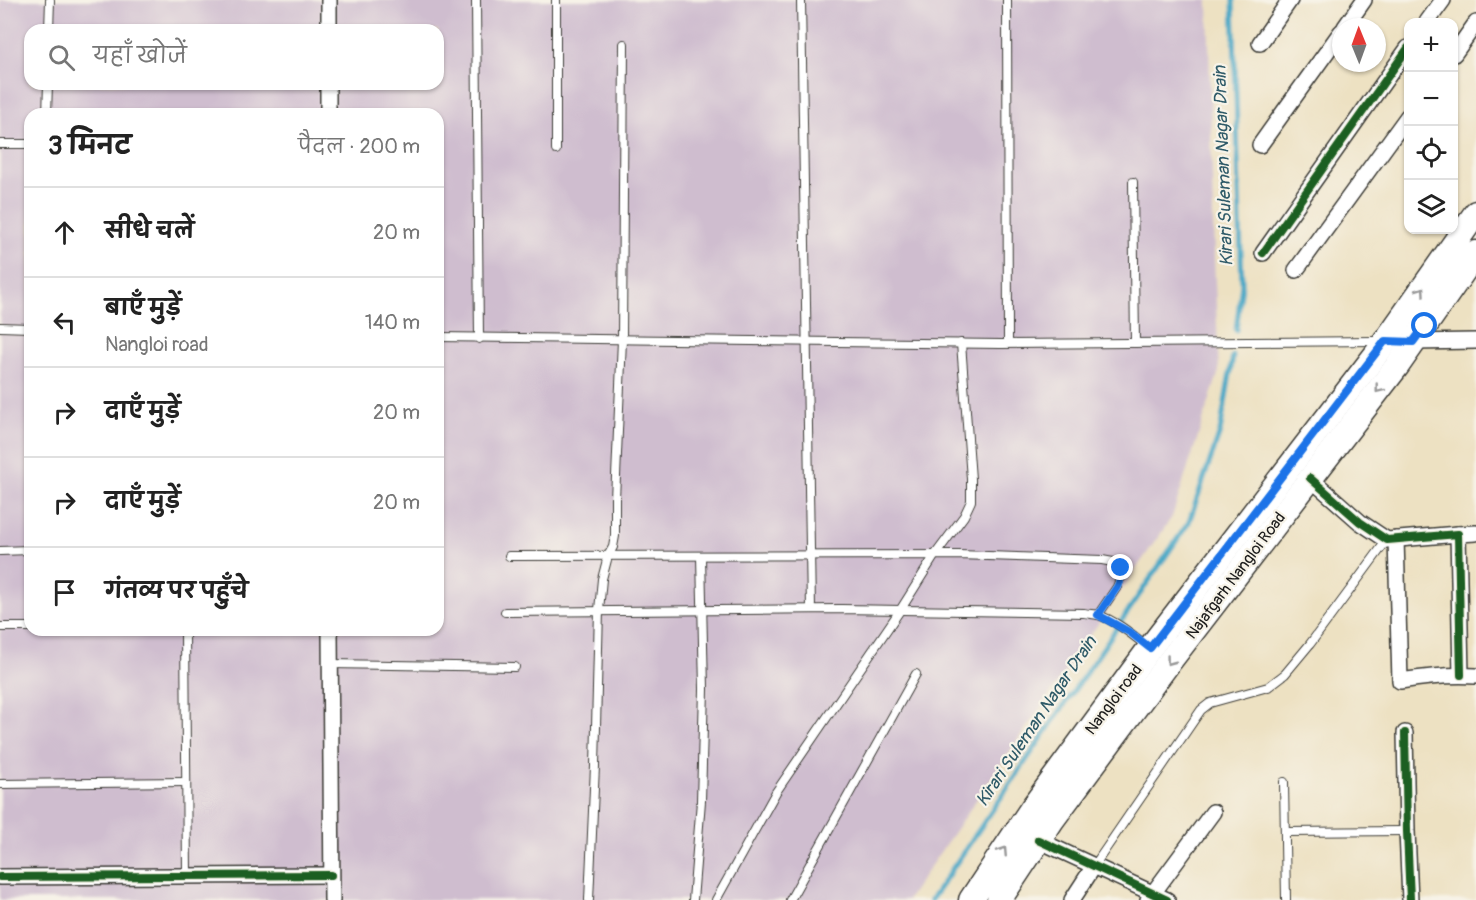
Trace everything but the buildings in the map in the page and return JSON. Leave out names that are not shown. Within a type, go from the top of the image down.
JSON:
[{"type":"main road","name":"Nangloi road","points":[[971,900],[1033,807],[1150,648],[1399,342],[1476,213]]},
{"type":"main road","name":"Najafgarh Nangloi Road","points":[[999,900],[1038,840],[1169,662],[1397,366],[1399,342],[1476,253]]},
{"type":"street","points":[[329,0],[329,24]]},
{"type":"street","points":[[1260,43],[1290,0]]},
{"type":"street","points":[[1351,18],[1364,0]]},
{"type":"street","points":[[1430,18],[1443,0]]},
{"type":"street","points":[[1458,48],[1476,23]]},
{"type":"street","points":[[1260,145],[1332,45]]},
{"type":"street","points":[[1263,253],[1404,54]]},
{"type":"street","points":[[328,90],[328,108]]},
{"type":"street","points":[[1296,270],[1404,122]]},
{"type":"street","points":[[1399,342],[1476,341]]},
{"type":"street","points":[[1310,478],[1360,522],[1392,540],[1476,533]]},
{"type":"street","points":[[1392,540],[1400,681],[1468,675],[1458,534]]},
{"type":"street","points":[[330,636],[332,900]]},
{"type":"street","points":[[1406,733],[1410,900]]},
{"type":"street","points":[[1038,840],[1156,898],[1213,812]]},
{"type":"street","points":[[1072,900],[1094,866]]},
{"type":"street","points":[[0,877],[332,875]]},
{"type":"lane","points":[[49,24],[50,0]]},
{"type":"lane","points":[[476,0],[479,339]]},
{"type":"lane","points":[[555,150],[556,0]]},
{"type":"lane","points":[[801,0],[812,609]]},
{"type":"lane","points":[[1007,0],[1008,344]]},
{"type":"lane","points":[[589,900],[599,610],[602,579],[615,536],[622,340],[624,44]]},
{"type":"lane","points":[[47,108],[48,90]]},
{"type":"lane","points":[[0,144],[24,144]]},
{"type":"lane","points":[[1134,182],[1135,343]]},
{"type":"lane","points":[[0,327],[24,328]]},
{"type":"lane","points":[[444,338],[1008,344],[1399,342]]},
{"type":"lane","points":[[716,900],[776,792],[901,609],[935,555],[964,516],[970,501],[971,479],[961,343]]},
{"type":"lane","points":[[1094,866],[1201,710],[1210,703],[1268,687],[1285,674],[1392,540]]},
{"type":"lane","points":[[0,551],[24,550]]},
{"type":"lane","points":[[509,556],[935,555],[1102,560],[1113,562],[1121,568],[1121,578],[1098,615]]},
{"type":"lane","points":[[693,900],[700,801],[704,689],[701,556]]},
{"type":"lane","points":[[505,612],[901,609],[1084,613],[1107,619],[1131,633],[1150,648]]},
{"type":"lane","points":[[0,627],[24,627]]},
{"type":"lane","points":[[184,636],[187,876]]},
{"type":"lane","points":[[330,663],[515,667]]},
{"type":"lane","points":[[790,900],[916,674]]},
{"type":"lane","points":[[0,784],[186,782]]},
{"type":"lane","points":[[1284,782],[1286,900]]},
{"type":"lane","points":[[1285,832],[1407,831]]},
{"type":"shaded area","points":[[0,0],[1208,0],[1219,371],[1172,517],[907,900],[0,900]]},
{"type":"waterway","name":"Kirari Suleman Nagar Drain","points":[[1233,0],[1242,284],[1236,330]]},
{"type":"waterway","name":"Kirari Suleman Nagar Drain","points":[[931,900],[1189,522],[1220,432],[1233,356]]},
{"type":"cycle path","points":[[1263,253],[1404,54]]},
{"type":"cycle path","points":[[1310,478],[1360,522],[1387,540],[1458,534],[1461,675]]},
{"type":"cycle path","points":[[1405,733],[1410,900]]},
{"type":"cycle path","points":[[1038,840],[1167,900]]},
{"type":"cycle path","points":[[0,877],[331,875]]},
{"type":"route","points":[[1121,568],[1121,578],[1117,587],[1098,615],[1131,633],[1150,648],[1385,341],[1413,342],[1425,326]]}]
